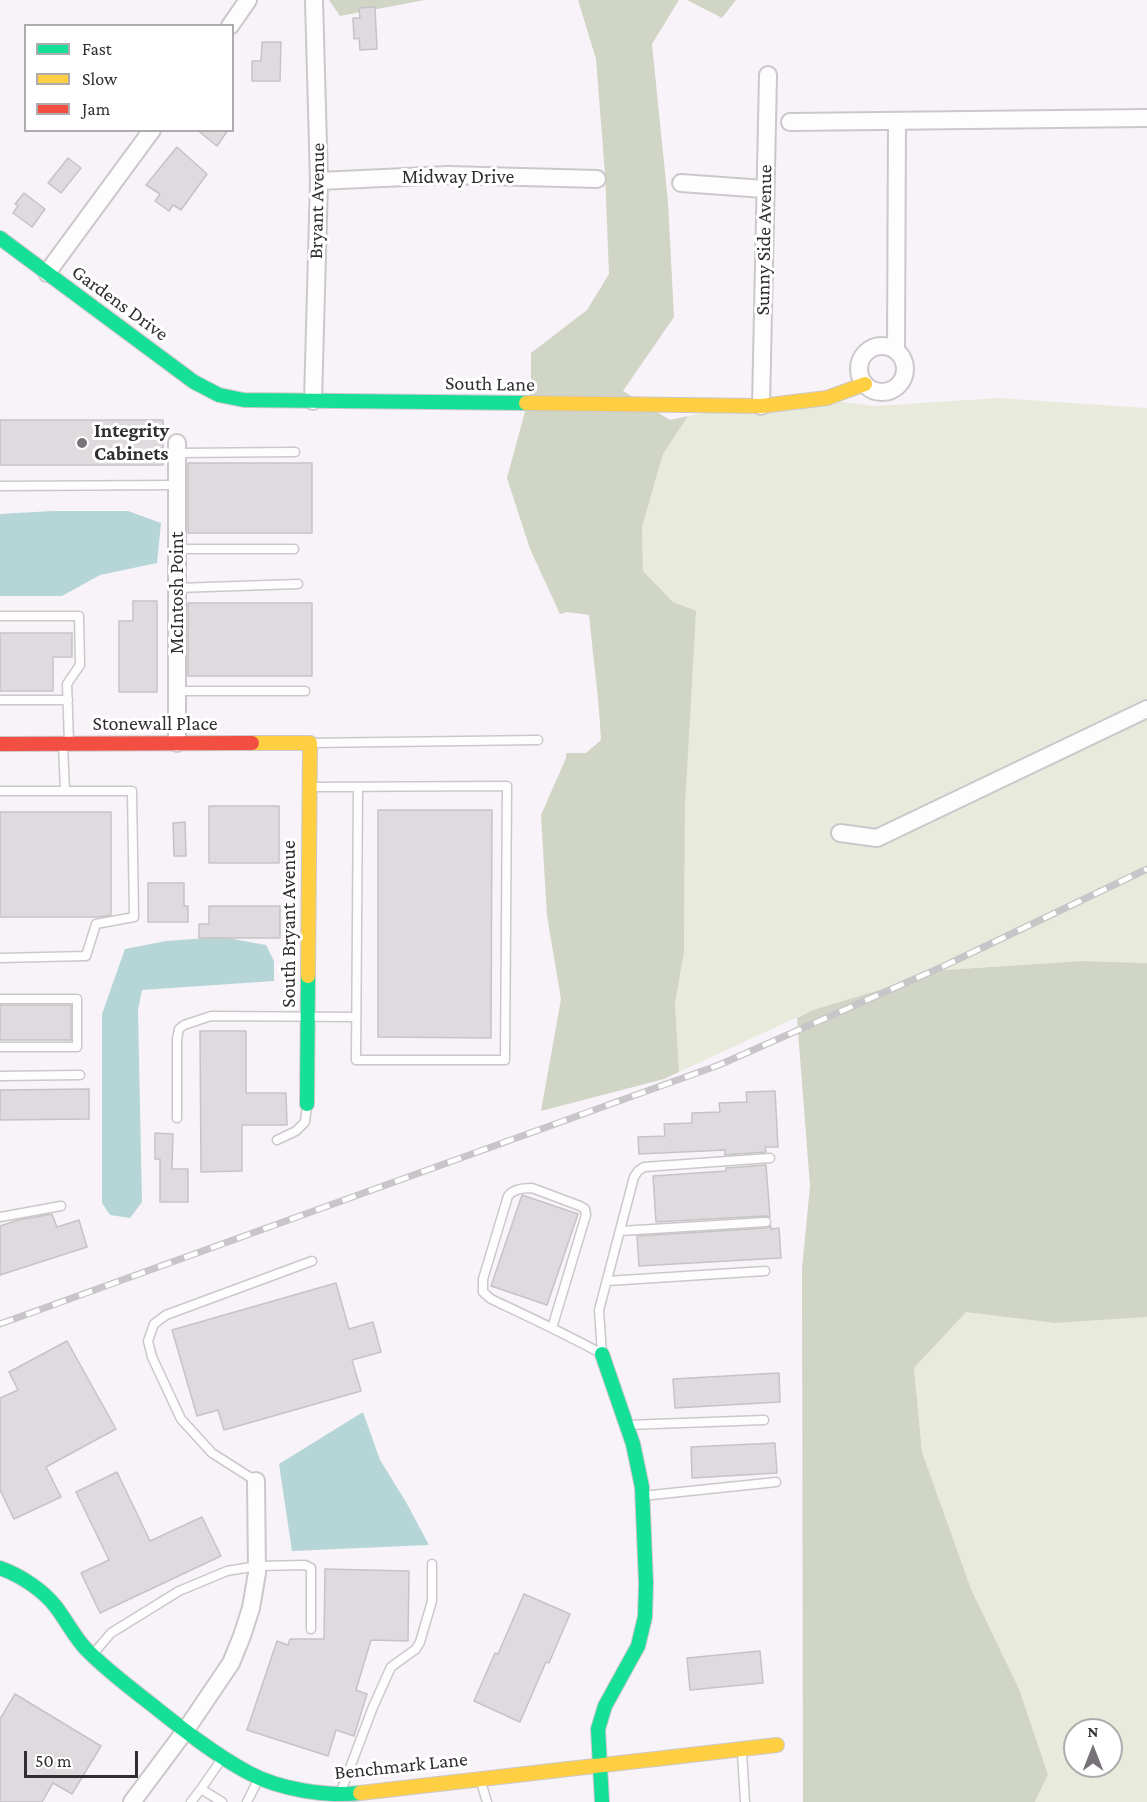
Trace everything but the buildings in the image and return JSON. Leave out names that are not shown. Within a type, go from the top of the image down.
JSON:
[{"type":"street","points":[[231,24],[248,0]]},
{"type":"street","name":"Bryant Avenue","points":[[313,401],[319,181],[314,0]]},
{"type":"street","name":"Sunny Side Avenue","points":[[761,406],[768,75]]},
{"type":"street","points":[[790,122],[1147,118]]},
{"type":"street","points":[[896,351],[897,121]]},
{"type":"street","points":[[46,273],[151,132]]},
{"type":"street","name":"Midway Drive","points":[[319,181],[448,175],[597,179]]},
{"type":"street","points":[[681,183],[764,189]]},
{"type":"street","name":"Gardens Drive","points":[[0,238],[194,382],[219,395]]},
{"type":"street","points":[[882,347],[896,351],[901,356],[905,370],[899,384],[893,389],[878,392],[865,384],[859,370],[863,356],[868,351],[882,347]]},
{"type":"street","name":"South Lane","points":[[219,395],[244,400],[761,406],[817,401],[847,393],[865,384]]},
{"type":"street","name":"McIntosh Point","points":[[177,448],[177,742]]},
{"type":"street","points":[[840,833],[877,837],[1147,709]]},
{"type":"street","name":"Stonewall Place","points":[[0,744],[310,743]]},
{"type":"street","name":"South Bryant Avenue","points":[[307,1104],[310,743]]},
{"type":"street","points":[[602,1354],[633,1444],[642,1496],[646,1583],[645,1617],[638,1646],[605,1706],[598,1729],[598,1764],[602,1802]]},
{"type":"street","points":[[132,1802],[185,1731],[231,1663],[251,1608],[257,1566],[256,1481]]},
{"type":"street","name":"Benchmark Lane","points":[[0,1568],[33,1586],[54,1604],[82,1645],[100,1664],[185,1731],[249,1773],[282,1786],[340,1795],[777,1745]]},
{"type":"lane","points":[[177,448],[295,452]]},
{"type":"lane","points":[[0,486],[177,484]]},
{"type":"lane","points":[[177,549],[294,549]]},
{"type":"lane","points":[[177,588],[298,584]]},
{"type":"lane","points":[[0,616],[79,616],[80,665],[68,684],[65,790]]},
{"type":"lane","points":[[177,691],[305,691]]},
{"type":"lane","points":[[0,700],[68,700]]},
{"type":"lane","points":[[310,743],[538,740]]},
{"type":"lane","points":[[309,788],[358,787],[507,786],[505,1060],[356,1060],[358,787]]},
{"type":"lane","points":[[0,791],[132,790],[134,917],[96,924],[86,956],[0,958]]},
{"type":"lane","points":[[0,999],[77,999],[77,1047],[0,1047]]},
{"type":"lane","points":[[177,1118],[177,1039],[179,1029],[184,1025],[211,1016],[356,1017]]},
{"type":"lane","points":[[0,1076],[80,1075]]},
{"type":"lane","points":[[277,1140],[296,1131],[305,1122],[307,1104]]},
{"type":"lane","points":[[602,1354],[599,1310],[634,1177],[638,1171],[644,1167],[770,1158]]},
{"type":"lane","points":[[552,1328],[586,1215],[580,1206],[532,1188],[524,1188],[511,1192],[508,1196],[482,1285],[483,1292],[491,1299],[602,1354]]},
{"type":"lane","points":[[0,1217],[61,1206]]},
{"type":"lane","points":[[620,1231],[766,1222]]},
{"type":"lane","points":[[256,1481],[212,1454],[182,1419],[152,1357],[148,1341],[154,1324],[166,1315],[312,1262]]},
{"type":"lane","points":[[607,1281],[765,1270]]},
{"type":"lane","points":[[627,1425],[764,1420]]},
{"type":"lane","points":[[642,1496],[776,1482]]},
{"type":"lane","points":[[340,1795],[373,1707],[391,1667],[416,1649],[420,1642],[432,1601],[432,1564]]},
{"type":"lane","points":[[92,1655],[111,1633],[179,1591],[227,1571],[257,1566],[305,1565],[311,1568],[311,1629]]},
{"type":"lane","points":[[742,1749],[745,1802]]},
{"type":"lane","points":[[191,1802],[223,1756]]},
{"type":"lane","points":[[247,1802],[259,1777]]},
{"type":"lane","points":[[480,1778],[487,1802]]},
{"type":"lane","points":[[201,1789],[222,1802]]},
{"type":"shaded area","points":[[794,396],[875,406],[998,398],[1147,408],[1147,963],[1082,961],[945,970],[813,1010],[679,1072],[675,1004],[684,952],[685,805],[673,602],[643,571],[642,527],[663,454],[688,416]]},
{"type":"shaded area","points":[[966,1311],[1055,1323],[1147,1317],[1147,1802],[1035,1802],[1048,1773],[1019,1689],[971,1589],[922,1452],[914,1368]]},
{"type":"green space","points":[[329,0],[425,0],[340,16]]},
{"type":"green space","points":[[578,0],[679,0],[652,44],[668,202],[674,317],[623,391],[670,420],[688,416],[663,454],[642,527],[643,571],[673,602],[696,611],[685,805],[684,952],[675,1004],[679,1072],[664,1079],[541,1111],[561,999],[547,916],[541,815],[566,758],[566,753],[586,753],[601,740],[589,615],[567,612],[560,614],[530,549],[507,478],[531,389],[531,353],[587,310],[609,274],[605,174],[596,59]]},
{"type":"green space","points":[[687,0],[736,0],[722,18]]},
{"type":"green space","points":[[1082,961],[1147,963],[1147,1317],[1055,1323],[966,1312],[914,1368],[922,1452],[971,1589],[1019,1689],[1048,1774],[1035,1802],[803,1802],[802,1269],[810,1186],[797,1018],[813,1010],[945,970]]},
{"type":"water","points":[[128,511],[161,523],[157,563],[100,575],[62,596],[0,596],[0,514]]},
{"type":"water","points":[[222,937],[266,945],[274,961],[274,981],[142,990],[138,1010],[142,1202],[130,1218],[110,1215],[102,1203],[102,1014],[125,949],[166,941]]},
{"type":"water","points":[[363,1412],[380,1460],[429,1545],[292,1551],[279,1464]]},
{"type":"railway","points":[[0,1324],[719,1065],[944,966],[1147,869]]},
{"type":"traffic: fast","points":[[0,238],[194,382],[219,395],[244,400],[526,403]]},
{"type":"traffic: fast","points":[[307,1104],[308,976]]},
{"type":"traffic: fast","points":[[602,1354],[633,1444],[642,1487],[646,1583],[645,1617],[638,1646],[605,1706],[598,1729],[602,1802]]},
{"type":"traffic: fast","points":[[0,1568],[38,1589],[56,1607],[81,1643],[101,1663],[198,1741],[224,1758],[261,1779],[288,1787],[318,1793],[360,1793]]},
{"type":"traffic: slow","points":[[526,403],[761,406],[827,398],[865,384]]},
{"type":"traffic: slow","points":[[252,743],[310,743],[308,976]]},
{"type":"traffic: slow","points":[[360,1793],[777,1745]]},
{"type":"traffic: jam","points":[[0,744],[252,743]]},
{"type":"place","name":"Integrity Cabinets","points":[[82,443]]}]
